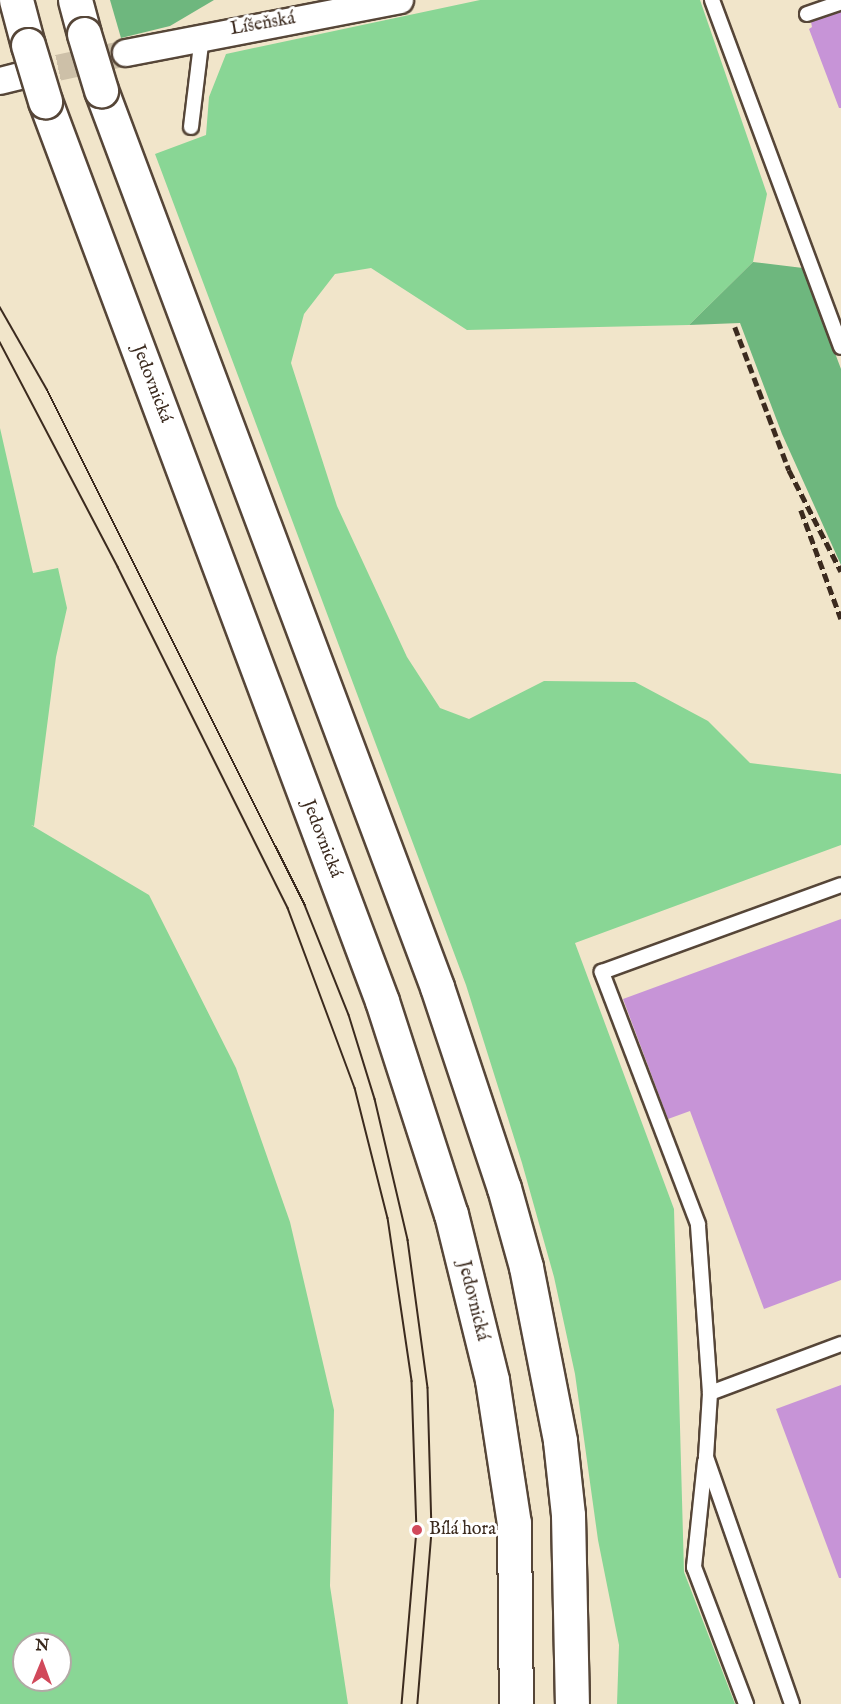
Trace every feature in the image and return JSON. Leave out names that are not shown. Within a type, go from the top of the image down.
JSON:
[{"type":"main road","name":"Jedovnická","points":[[16,0],[16,67],[45,101],[382,1001],[451,1214],[492,1380],[514,1523],[516,1704]]},
{"type":"main road","points":[[75,0],[101,90],[437,987],[504,1188],[545,1354],[560,1441],[568,1515],[572,1704]]},
{"type":"street","name":"Líšeňská","points":[[126,54],[202,36],[400,0]]},
{"type":"lane","points":[[712,0],[841,347]]},
{"type":"lane","points":[[807,14],[841,2]]},
{"type":"lane","points":[[191,127],[202,36]]},
{"type":"lane","points":[[746,1704],[694,1568],[706,1457],[710,1393],[698,1224],[602,972],[841,885]]},
{"type":"lane","points":[[710,1393],[841,1344]]},
{"type":"lane","points":[[706,1457],[792,1704]]},
{"type":"green space","points":[[110,0],[214,0],[170,26],[121,38]]},
{"type":"green space","points":[[480,0],[700,0],[767,194],[753,262],[689,325],[467,330],[371,268],[335,274],[304,314],[291,363],[337,506],[407,657],[440,708],[469,719],[544,681],[635,682],[708,721],[750,763],[841,774],[841,845],[575,943],[674,1209],[684,1572],[735,1704],[617,1704],[619,1645],[598,1540],[575,1374],[554,1277],[522,1163],[466,985],[155,154],[206,135],[209,97],[226,54]]},
{"type":"green space","points":[[753,262],[803,268],[841,369],[841,565],[782,434],[740,323],[689,325]]},
{"type":"green space","points":[[0,428],[33,573],[58,568],[67,608],[56,657],[34,826],[31,825],[149,895],[236,1068],[290,1222],[334,1410],[330,1586],[348,1704],[0,1704]]},
{"type":"building","points":[[841,12],[841,108],[839,108],[809,29],[812,27],[811,22]]},
{"type":"building","points":[[841,919],[841,1280],[764,1309],[690,1111],[668,1119],[623,999]]},
{"type":"building","points":[[841,1385],[841,1578],[839,1578],[776,1409]]},
{"type":"tunnel","points":[[20,76],[126,53]]},
{"type":"tram line","points":[[0,307],[47,389],[305,905],[349,1015],[375,1099],[408,1240],[428,1388],[432,1532],[418,1704]]},
{"type":"tram line","points":[[0,342],[118,567],[288,908],[355,1088],[388,1218],[412,1381],[417,1530],[402,1704]]},
{"type":"railway","points":[[735,327],[789,470],[841,571]]},
{"type":"railway","points":[[801,510],[841,619]]},
{"type":"place","name":"Bílá hora","points":[[417,1530]]}]
